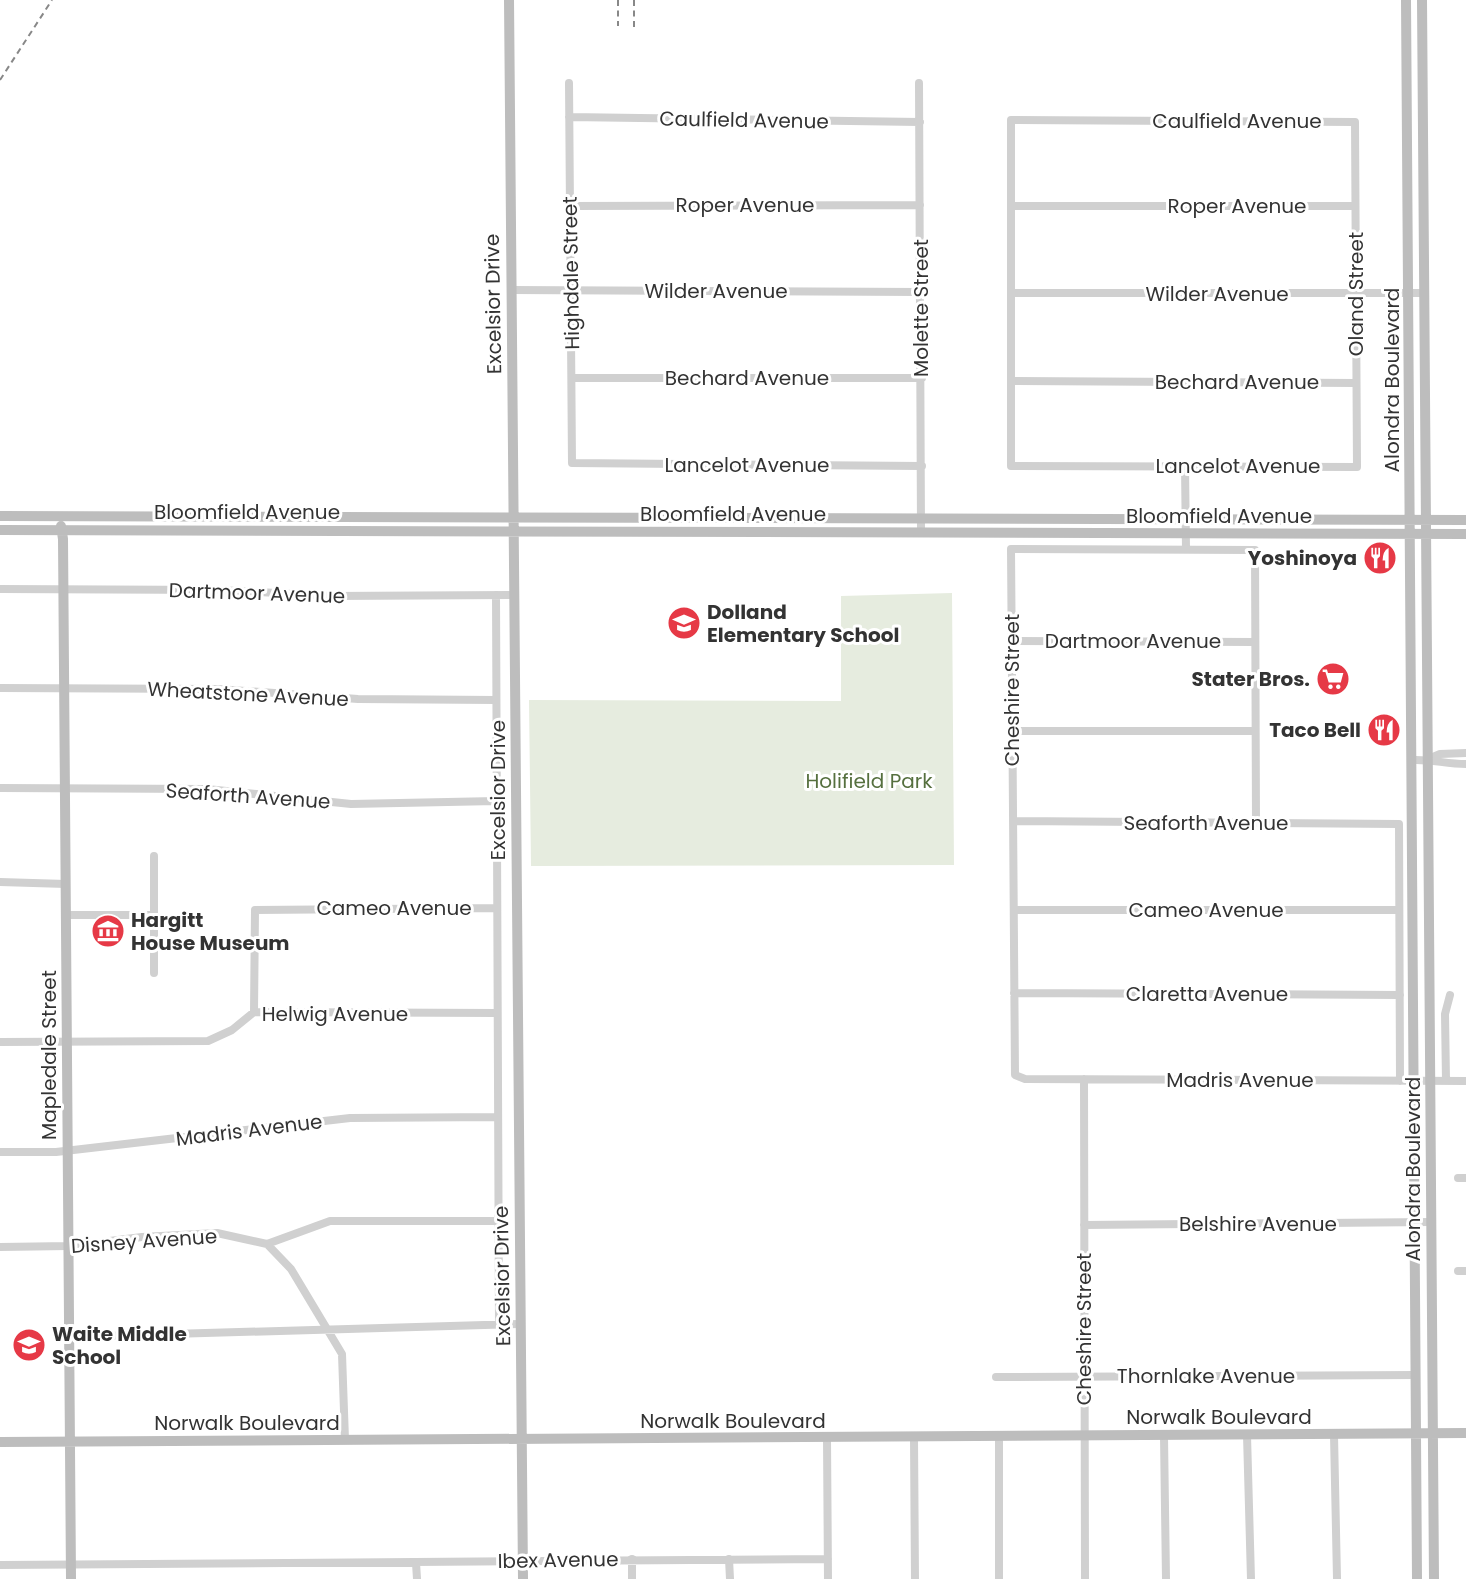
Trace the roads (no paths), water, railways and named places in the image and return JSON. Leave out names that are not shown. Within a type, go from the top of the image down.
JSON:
[{"type":"main road","name":"Excelsior Drive","points":[[508,0],[524,1579]]},
{"type":"main road","name":"Alondra Boulevard","points":[[1406,0],[1417,1579]]},
{"type":"main road","name":"Alondra Boulevard","points":[[1422,0],[1434,1579]]},
{"type":"main road","points":[[102,530],[112,515],[122,530]]},
{"type":"main road","name":"Bloomfield Avenue","points":[[0,516],[1466,520]]},
{"type":"main road","points":[[54,516],[63,531],[77,516]]},
{"type":"main road","points":[[1305,520],[1305,534]]},
{"type":"main road","name":"Bloomfield Avenue","points":[[0,530],[1466,534]]},
{"type":"main road","name":"Mapledale Street","points":[[63,531],[71,1579]]},
{"type":"main road","points":[[1412,665],[1427,664]]},
{"type":"main road","name":"Norwalk Boulevard","points":[[0,1442],[1466,1433]]},
{"type":"street","name":"Highdale Street","points":[[568,83],[573,378],[572,463]]},
{"type":"street","name":"Molette Street","points":[[919,83],[921,532]]},
{"type":"street","name":"Caulfield Avenue","points":[[569,117],[920,122]]},
{"type":"street","name":"Caulfield Avenue","points":[[1011,206],[1011,120],[1355,122]]},
{"type":"street","name":"Oland Street","points":[[1355,122],[1357,466]]},
{"type":"street","name":"Roper Avenue","points":[[570,206],[920,205]]},
{"type":"street","name":"Roper Avenue","points":[[1011,206],[1355,206]]},
{"type":"street","points":[[1011,206],[1011,381]]},
{"type":"street","name":"Wilder Avenue","points":[[511,290],[921,292]]},
{"type":"street","name":"Wilder Avenue","points":[[1011,293],[1424,293]]},
{"type":"street","name":"Bechard Avenue","points":[[573,378],[922,378]]},
{"type":"street","name":"Bechard Avenue","points":[[1011,381],[1356,382]]},
{"type":"street","name":"Lancelot Avenue","points":[[1011,381],[1011,466],[1357,466]]},
{"type":"street","name":"Lancelot Avenue","points":[[572,463],[922,466]]},
{"type":"street","points":[[1185,466],[1186,549]]},
{"type":"street","name":"Cheshire Street","points":[[1015,1075],[1011,549],[1255,550],[1255,642]]},
{"type":"street","name":"Dartmoor Avenue","points":[[0,589],[220,590],[331,596],[515,595]]},
{"type":"street","name":"Excelsior Drive","points":[[496,595],[499,1325]]},
{"type":"street","name":"Dartmoor Avenue","points":[[1012,641],[1255,642]]},
{"type":"street","points":[[1255,642],[1256,823]]},
{"type":"street","name":"Wheatstone Avenue","points":[[0,688],[218,689],[358,699],[496,700]]},
{"type":"street","points":[[1012,731],[1256,731]]},
{"type":"street","points":[[1412,760],[1428,759],[1440,754],[1466,753]]},
{"type":"street","points":[[1428,759],[1440,764],[1466,764]]},
{"type":"street","name":"Seaforth Avenue","points":[[0,788],[207,789],[351,804],[496,801]]},
{"type":"street","name":"Seaforth Avenue","points":[[1013,821],[1399,824]]},
{"type":"street","name":"Alondra Boulevard","points":[[1399,824],[1400,1081]]},
{"type":"street","points":[[154,856],[154,973]]},
{"type":"street","points":[[0,882],[66,884]]},
{"type":"street","name":"Cameo Avenue","points":[[254,1012],[255,910],[497,908]]},
{"type":"street","name":"Cameo Avenue","points":[[1014,910],[1399,910]]},
{"type":"street","points":[[66,915],[155,915]]},
{"type":"street","name":"Claretta Avenue","points":[[1014,993],[1400,995]]},
{"type":"street","name":"Alondra Boulevard","points":[[1446,1081],[1445,1014],[1450,995]]},
{"type":"street","name":"Helwig Avenue","points":[[0,1042],[208,1041],[232,1030],[254,1012],[497,1013]]},
{"type":"street","name":"Madris Avenue","points":[[1015,1075],[1025,1079],[1466,1081]]},
{"type":"street","name":"Cheshire Street","points":[[1084,1079],[1084,1579]]},
{"type":"street","name":"Madris Avenue","points":[[0,1152],[68,1151],[350,1118],[498,1117]]},
{"type":"street","points":[[345,1440],[342,1354],[291,1269],[267,1244],[330,1221],[498,1221]]},
{"type":"street","name":"Belshire Avenue","points":[[1084,1225],[1431,1222]]},
{"type":"street","name":"Disney Avenue","points":[[0,1247],[69,1246],[142,1237],[218,1233],[267,1244]]},
{"type":"street","points":[[69,1337],[520,1324]]},
{"type":"street","name":"Thornlake Avenue","points":[[996,1377],[1416,1375]]},
{"type":"street","points":[[1247,1435],[1251,1579]]},
{"type":"street","points":[[1334,1435],[1336,1579]]},
{"type":"street","points":[[1164,1436],[1166,1579]]},
{"type":"street","points":[[999,1437],[999,1579]]},
{"type":"street","points":[[827,1438],[828,1579]]},
{"type":"street","points":[[915,1438],[915,1579]]},
{"type":"street","points":[[632,1559],[632,1579]]},
{"type":"street","points":[[729,1559],[730,1579]]},
{"type":"street","name":"Ibex Avenue","points":[[0,1565],[828,1559]]},
{"type":"street","points":[[416,1563],[417,1579]]},
{"type":"railway","points":[[0,80],[52,0]]},
{"type":"railway","points":[[618,0],[618,26]]},
{"type":"railway","points":[[634,0],[634,28]]},
{"type":"place","name":"Yoshinoya","points":[[1380,558]]},
{"type":"place","name":"Dolland Elementary School","points":[[684,623]]},
{"type":"place","name":"Stater Bros.","points":[[1333,679]]},
{"type":"place","name":"Taco Bell","points":[[1384,730]]},
{"type":"place","name":"Hargitt House Museum","points":[[108,931]]},
{"type":"place","name":"Waite Middle School","points":[[29,1345]]},
{"type":"park label","name":"Holifield Park","points":[[869,781]]}]
